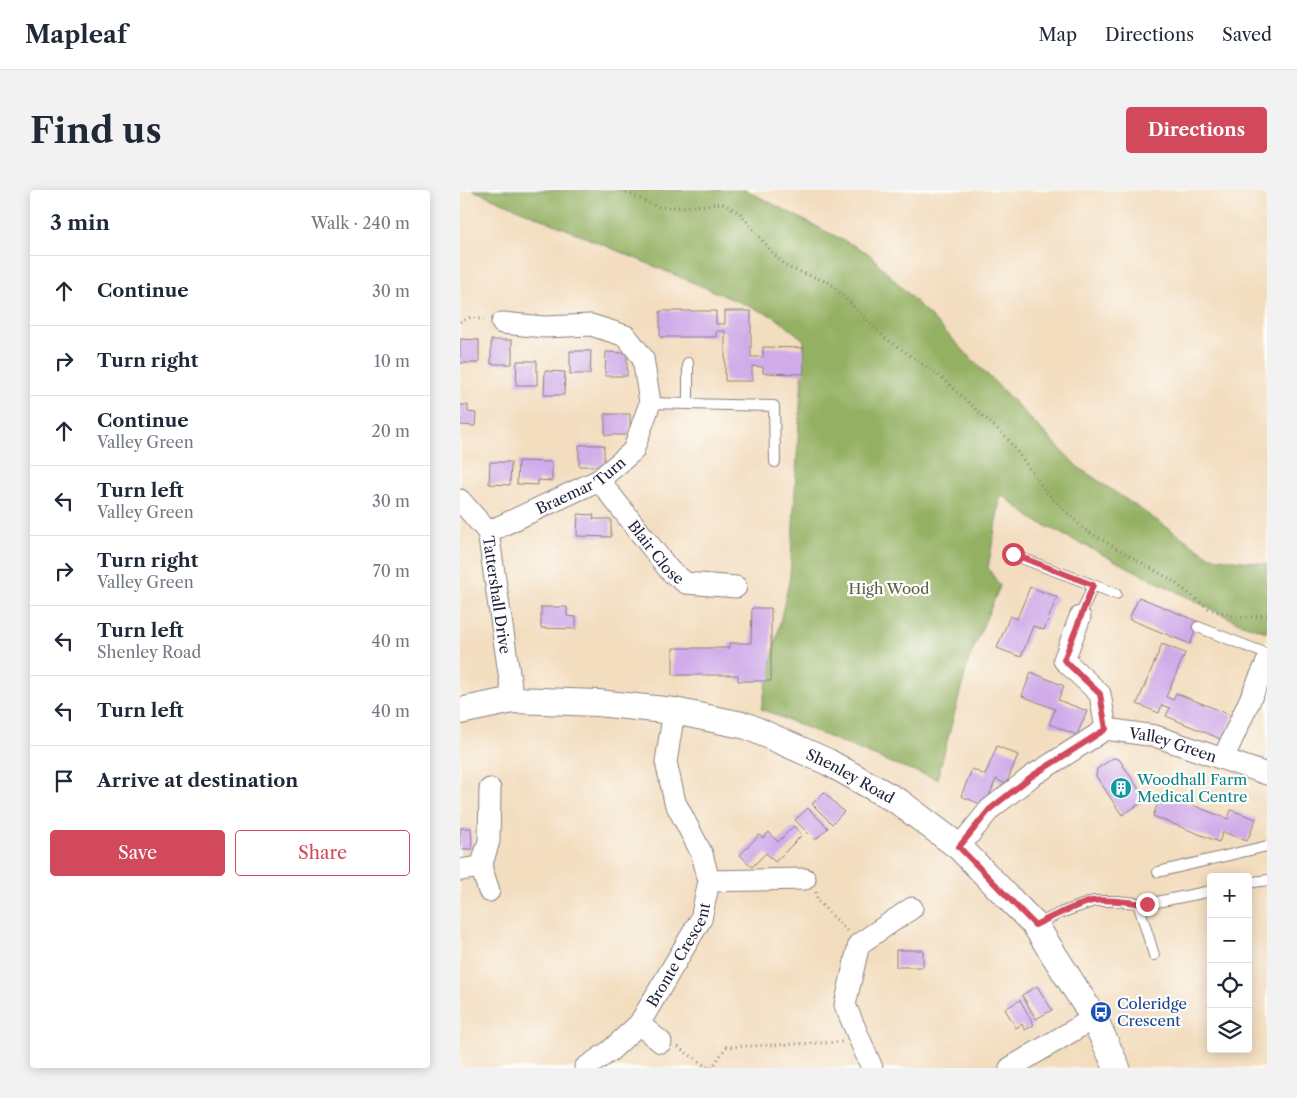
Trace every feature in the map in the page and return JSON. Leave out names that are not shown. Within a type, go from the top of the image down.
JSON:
[{"type":"street","name":"Braemar Turn","points":[[488,532],[599,480],[633,450],[650,403],[643,358],[626,336],[591,325],[544,327],[502,324]]},
{"type":"street","name":"Blair Close","points":[[599,480],[670,571],[686,583],[736,587]]},
{"type":"street","name":"Tattershall Drive","points":[[460,500],[488,532],[513,700]]},
{"type":"street","points":[[959,847],[990,809],[1025,781],[1106,729],[1100,694],[1064,660],[1080,617]]},
{"type":"street","points":[[1223,759],[1267,662]]},
{"type":"street","name":"Shenley Road","points":[[460,710],[513,700],[598,703],[674,710],[747,726],[826,761],[899,802],[959,847],[1035,925],[1094,1018],[1117,1068]]},
{"type":"street","name":"Bronte Crescent","points":[[585,1068],[610,1051],[639,1024],[701,920],[710,881],[702,854],[675,802],[666,762],[674,710]]},
{"type":"street","name":"Valley Green","points":[[1106,729],[1155,736],[1267,774]]},
{"type":"street","points":[[488,890],[481,867],[489,842],[490,789]]},
{"type":"street","points":[[460,870],[481,867]]},
{"type":"street","name":"Bronte Crescent","points":[[710,881],[804,879]]},
{"type":"street","points":[[872,1068],[845,1005],[859,944],[912,908]]},
{"type":"street","points":[[1010,1068],[1094,1018]]},
{"type":"street","name":"Bronte Crescent","points":[[639,1024],[661,1042]]},
{"type":"lane","points":[[688,362],[688,404]]},
{"type":"lane","points":[[650,403],[774,406],[775,462]]},
{"type":"lane","points":[[1013,554],[1116,594]]},
{"type":"lane","points":[[1080,617],[1093,585]]},
{"type":"lane","points":[[1198,627],[1267,654]]},
{"type":"lane","points":[[1158,872],[1267,846]]},
{"type":"lane","points":[[1252,883],[1267,880]]},
{"type":"lane","points":[[1035,925],[1060,913],[1094,901],[1147,904],[1207,892]]},
{"type":"lane","points":[[1138,903],[1154,955]]},
{"type":"path","points":[[622,190],[658,207],[684,207],[722,203],[740,213],[770,250],[787,267],[830,283],[885,338],[949,383],[1007,438],[1046,493],[1085,530],[1170,579],[1209,608],[1240,618],[1267,615]]},
{"type":"path","points":[[460,322],[470,317],[502,324]]},
{"type":"path","points":[[804,879],[816,888],[817,900],[859,944]]},
{"type":"path","points":[[661,1042],[672,1044],[708,1068]]},
{"type":"path","points":[[712,1068],[726,1047],[860,1042]]},
{"type":"green space","name":"High Wood","points":[[473,190],[746,190],[868,253],[1078,467],[1211,557],[1267,564],[1267,632],[1239,623],[1034,520],[1001,494],[988,568],[1000,586],[969,659],[937,779],[889,762],[761,709],[790,577],[804,340],[775,317]]},
{"type":"building","points":[[660,311],[716,311],[716,324],[725,324],[725,311],[751,311],[751,357],[763,357],[763,347],[804,348],[804,374],[763,373],[763,367],[752,366],[752,381],[725,381],[725,331],[716,331],[716,337],[660,337]]},
{"type":"building","points":[[460,339],[479,340],[479,363],[460,363]]},
{"type":"building","points":[[491,340],[512,340],[512,364],[491,364]]},
{"type":"building","points":[[570,351],[591,351],[590,374],[570,374]]},
{"type":"building","points":[[606,352],[627,353],[627,376],[605,376]]},
{"type":"building","points":[[517,361],[537,361],[537,385],[516,385]]},
{"type":"building","points":[[545,371],[565,372],[564,395],[544,395]]},
{"type":"building","points":[[460,405],[468,405],[468,412],[476,413],[475,426],[460,425]]},
{"type":"building","points":[[605,414],[630,414],[630,435],[605,435]]},
{"type":"building","points":[[579,445],[604,445],[604,466],[579,466]]},
{"type":"building","points":[[518,461],[552,462],[552,481],[538,480],[538,485],[517,484]]},
{"type":"building","points":[[490,462],[511,462],[510,485],[489,484]]},
{"type":"building","points":[[578,514],[594,515],[593,519],[611,519],[611,537],[577,536]]},
{"type":"building","points":[[1030,587],[1057,597],[1044,630],[1033,626],[1021,657],[997,648],[1010,616],[1017,619]]},
{"type":"building","points":[[1139,597],[1199,622],[1190,644],[1129,619]]},
{"type":"building","points":[[541,607],[567,607],[567,616],[576,617],[576,629],[541,628]]},
{"type":"building","points":[[752,608],[771,608],[771,681],[738,681],[738,675],[673,675],[673,648],[729,648],[729,643],[751,643]]},
{"type":"building","points":[[1162,644],[1185,653],[1166,697],[1173,700],[1176,693],[1233,716],[1223,740],[1166,716],[1170,708],[1162,705],[1159,713],[1137,704]]},
{"type":"building","points":[[1031,672],[1064,686],[1058,700],[1087,711],[1077,735],[1049,724],[1055,709],[1022,696]]},
{"type":"building","points":[[997,746],[1018,755],[1006,784],[996,779],[985,806],[961,796],[972,769],[985,775]]},
{"type":"building","name":"Woodhall Farm Medical Centre","points":[[1113,758],[1119,759],[1146,800],[1122,815],[1096,776],[1097,769]]},
{"type":"building","points":[[824,792],[844,812],[832,824],[812,804]]},
{"type":"building","points":[[1162,793],[1228,819],[1231,810],[1256,819],[1247,841],[1223,832],[1219,842],[1153,816]]},
{"type":"building","points":[[808,808],[828,828],[815,840],[795,820]]},
{"type":"building","points":[[794,826],[802,835],[775,862],[766,853],[752,867],[740,855],[759,835],[763,838],[769,832],[778,842]]},
{"type":"building","points":[[460,828],[471,828],[472,849],[460,849]]},
{"type":"building","points":[[896,950],[923,950],[923,967],[896,967]]},
{"type":"building","points":[[1037,986],[1052,1010],[1036,1019],[1022,995]]},
{"type":"building","points":[[1020,1000],[1034,1025],[1025,1030],[1022,1024],[1016,1028],[1005,1009]]},
{"type":"place","name":"Woodhall Farm Medical Centre","points":[[1121,788]]},
{"type":"place","name":"Coleridge Crescent","points":[[1101,1012]]},
{"type":"route","points":[[1013,554],[1093,585],[1064,660],[1100,694],[1106,729],[1032,776],[990,809],[959,847],[1035,925],[1060,913],[1094,901],[1147,904]]}]
